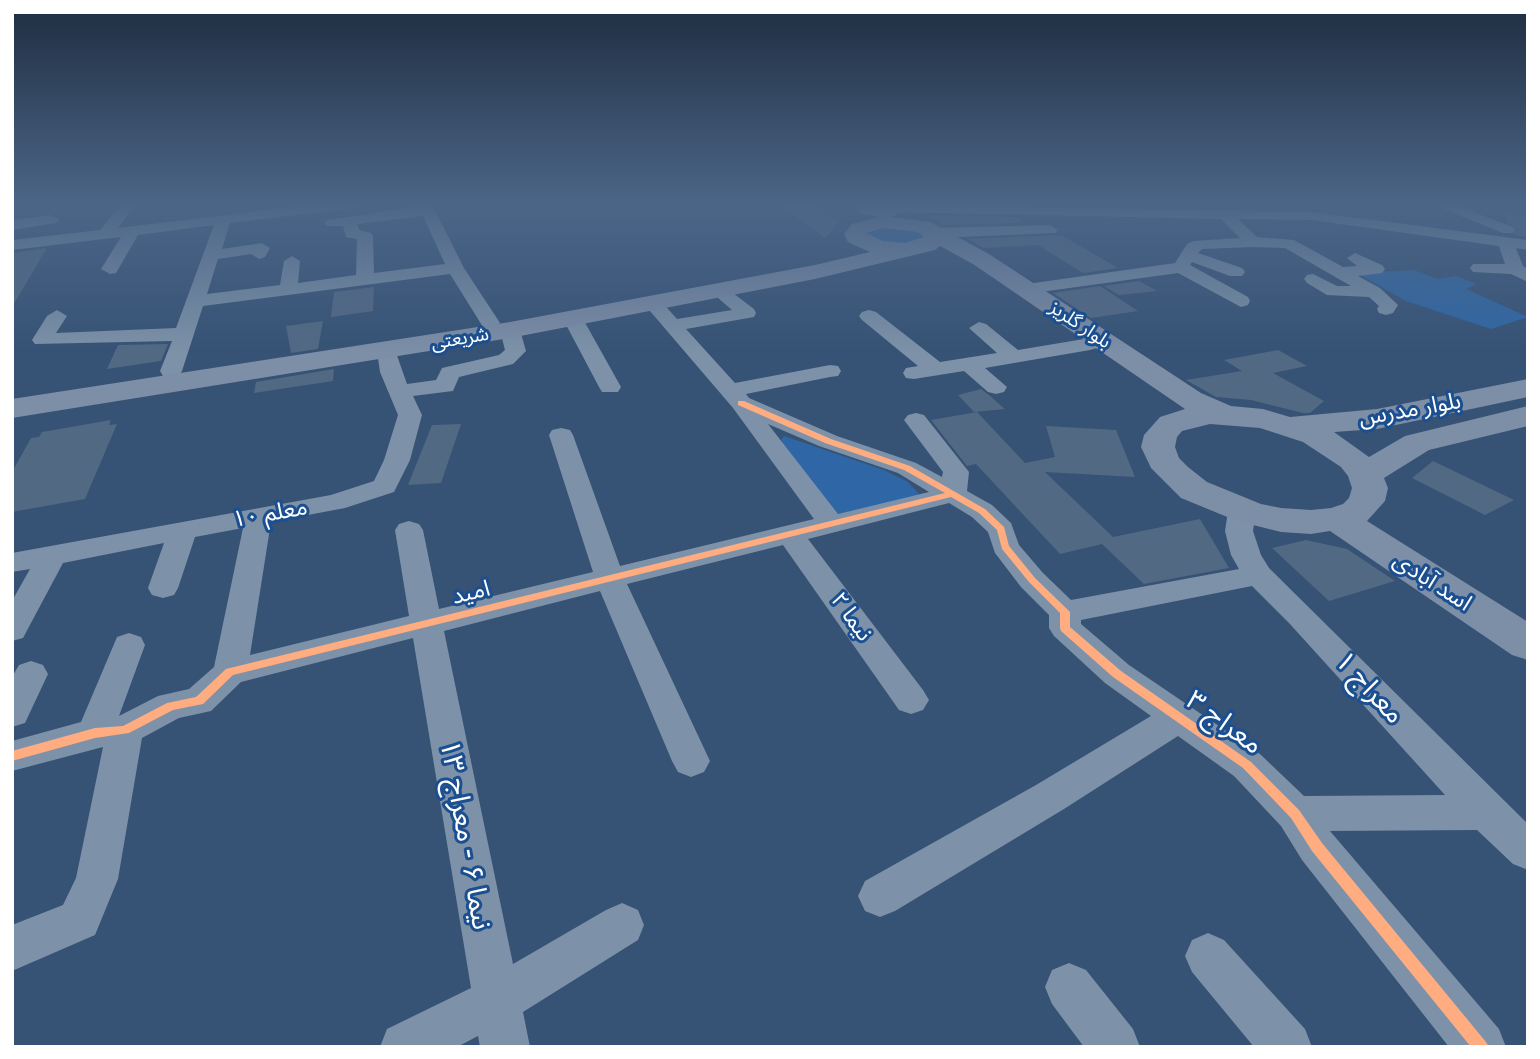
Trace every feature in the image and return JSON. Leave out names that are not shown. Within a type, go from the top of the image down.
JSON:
[{"type":"main road","name":"شریعتی","points":[[12,396],[171,371],[387,351],[807,262],[819,253]]},
{"type":"main road","points":[[859,253],[869,259]]},
{"type":"main road","name":"شریعتی","points":[[12,409],[257,364],[500,326],[573,319],[869,259],[876,253]]},
{"type":"main road","name":"بلوار گلریز","points":[[958,253],[986,270],[1172,402],[1171,424]]},
{"type":"main road","name":"بلوار گلریز","points":[[969,253],[1190,400],[1224,415]]},
{"type":"main road","name":"بلوار مدرس","points":[[1290,426],[1377,419],[1528,388]]},
{"type":"main road","points":[[1224,415],[1263,419],[1290,426],[1336,447],[1365,474],[1370,488],[1367,501],[1356,512],[1337,519],[1311,522],[1281,520],[1242,510],[1194,490],[1163,461],[1158,447],[1161,435],[1171,424],[1188,418],[1224,415]]},
{"type":"main road","name":"بلوار مدرس","points":[[1365,474],[1417,443],[1528,416]]},
{"type":"main road","name":"اسد آبادی","points":[[1337,519],[1528,645]]},
{"type":"street","points":[[110,269],[119,253]]},
{"type":"street","points":[[171,371],[213,253]]},
{"type":"street","points":[[365,253],[365,280]]},
{"type":"street","points":[[400,391],[445,386],[450,373],[506,360],[516,351],[455,268],[448,253]]},
{"type":"street","points":[[1184,261],[1189,253]]},
{"type":"street","points":[[1308,253],[1374,292],[1389,305],[1386,309]]},
{"type":"street","points":[[1512,253],[1521,273]]},
{"type":"street","points":[[1343,272],[1376,269],[1355,258]]},
{"type":"street","points":[[288,290],[292,261]]},
{"type":"street","points":[[1184,261],[1241,301]]},
{"type":"street","points":[[1026,289],[1184,261],[1236,272]]},
{"type":"street","points":[[196,301],[365,280],[402,266],[455,268]]},
{"type":"street","points":[[1479,268],[1521,273]]},
{"type":"street","points":[[1313,279],[1333,291],[1374,292]]},
{"type":"street","points":[[673,326],[747,313],[719,290]]},
{"type":"street","points":[[653,304],[736,397],[831,524]]},
{"type":"street","points":[[57,316],[42,340],[184,334]]},
{"type":"street","points":[[869,316],[925,371],[1090,344]]},
{"type":"street","points":[[573,319],[610,387]]},
{"type":"street","points":[[979,328],[1013,356]]},
{"type":"street","name":"معلم ۱۰","points":[[12,563],[337,502],[385,486],[397,460],[410,415],[391,372],[387,351]]},
{"type":"street","points":[[968,364],[996,387]]},
{"type":"street","points":[[736,397],[830,371]]},
{"type":"street","name":"معراج ۳","points":[[736,397],[828,441],[907,468],[982,511],[1001,530],[1005,547],[1032,580],[1065,612],[1065,628],[1117,674],[1247,765],[1296,814],[1317,847],[1481,1047]]},
{"type":"street","points":[[916,420],[956,472],[953,495]]},
{"type":"street","points":[[561,435],[610,579],[691,761]]},
{"type":"street","name":"امید","points":[[12,756],[110,732],[171,706],[198,701],[230,672],[953,495]]},
{"type":"street","name":"معراج ۱","points":[[1242,510],[1239,531],[1246,555],[1258,575],[1300,615],[1486,812],[1528,851]]},
{"type":"street","points":[[230,672],[258,515]]},
{"type":"street","points":[[163,588],[183,530]]},
{"type":"street","name":"نیما ۶ - معراج ۱۳","points":[[409,530],[505,1047]]},
{"type":"street","name":"نیما ۲","points":[[790,534],[911,700]]},
{"type":"street","points":[[12,630],[53,554]]},
{"type":"street","points":[[1065,612],[1258,575]]},
{"type":"street","points":[[12,948],[79,920],[97,879],[110,732],[129,645]]},
{"type":"street","points":[[12,713],[31,674]]},
{"type":"street","points":[[880,896],[1051,797],[1177,718]]},
{"type":"street","points":[[1296,814],[1486,812]]},
{"type":"street","points":[[404,1047],[496,1001],[622,925]]},
{"type":"street","points":[[1208,956],[1287,1047]]},
{"type":"street","points":[[1069,987],[1115,1047]]},
{"type":"shaded area","points":[[1414,270],[1437,279],[1456,276],[1476,284],[1466,289],[1528,317],[1491,329],[1406,301],[1357,273]]},
{"type":"shaded area","points":[[784,436],[884,470],[908,482],[919,494],[913,499],[837,514],[785,448],[781,440]]},
{"type":"building","points":[[12,253],[44,253],[12,307]]},
{"type":"building","points":[[1052,253],[1093,253],[1118,268],[1083,273]]},
{"type":"building","points":[[1139,281],[1157,291],[1119,295],[1104,286]]},
{"type":"building","points":[[1100,286],[1138,311],[1091,318],[1053,293]]},
{"type":"building","points":[[374,287],[373,311],[331,317],[334,292]]},
{"type":"building","points":[[323,321],[318,349],[291,353],[286,326]]},
{"type":"building","points":[[168,344],[161,361],[107,369],[118,345]]},
{"type":"building","points":[[1278,350],[1307,366],[1273,373],[1324,401],[1310,413],[1251,400],[1216,397],[1186,380],[1242,371],[1224,360]]},
{"type":"building","points":[[334,369],[333,381],[254,393],[256,382]]},
{"type":"building","points":[[981,389],[1005,409],[974,412],[958,395]]},
{"type":"building","points":[[977,412],[1025,463],[1055,457],[1046,426],[1116,430],[1135,477],[1045,472],[1113,537],[1200,519],[1229,568],[1144,584],[1102,544],[1060,554],[976,464],[967,466],[931,420]]},
{"type":"building","points":[[111,420],[109,425],[117,424],[85,499],[12,512],[12,472],[31,438],[39,437],[42,432]]},
{"type":"building","points":[[461,424],[441,483],[408,485],[432,425]]},
{"type":"building","points":[[1433,461],[1514,500],[1485,515],[1412,478]]},
{"type":"building","points":[[1306,540],[1347,549],[1395,581],[1329,601],[1272,548]]},
{"type":"cycle path","points":[[741,403],[828,441],[907,468],[982,511],[1001,529],[1005,547],[1032,580],[1065,612],[1065,628],[1117,674],[1247,765],[1295,814],[1317,847],[1481,1047]]},
{"type":"cycle path","points":[[12,756],[95,733],[125,730],[171,706],[199,701],[230,672],[953,494]]}]
